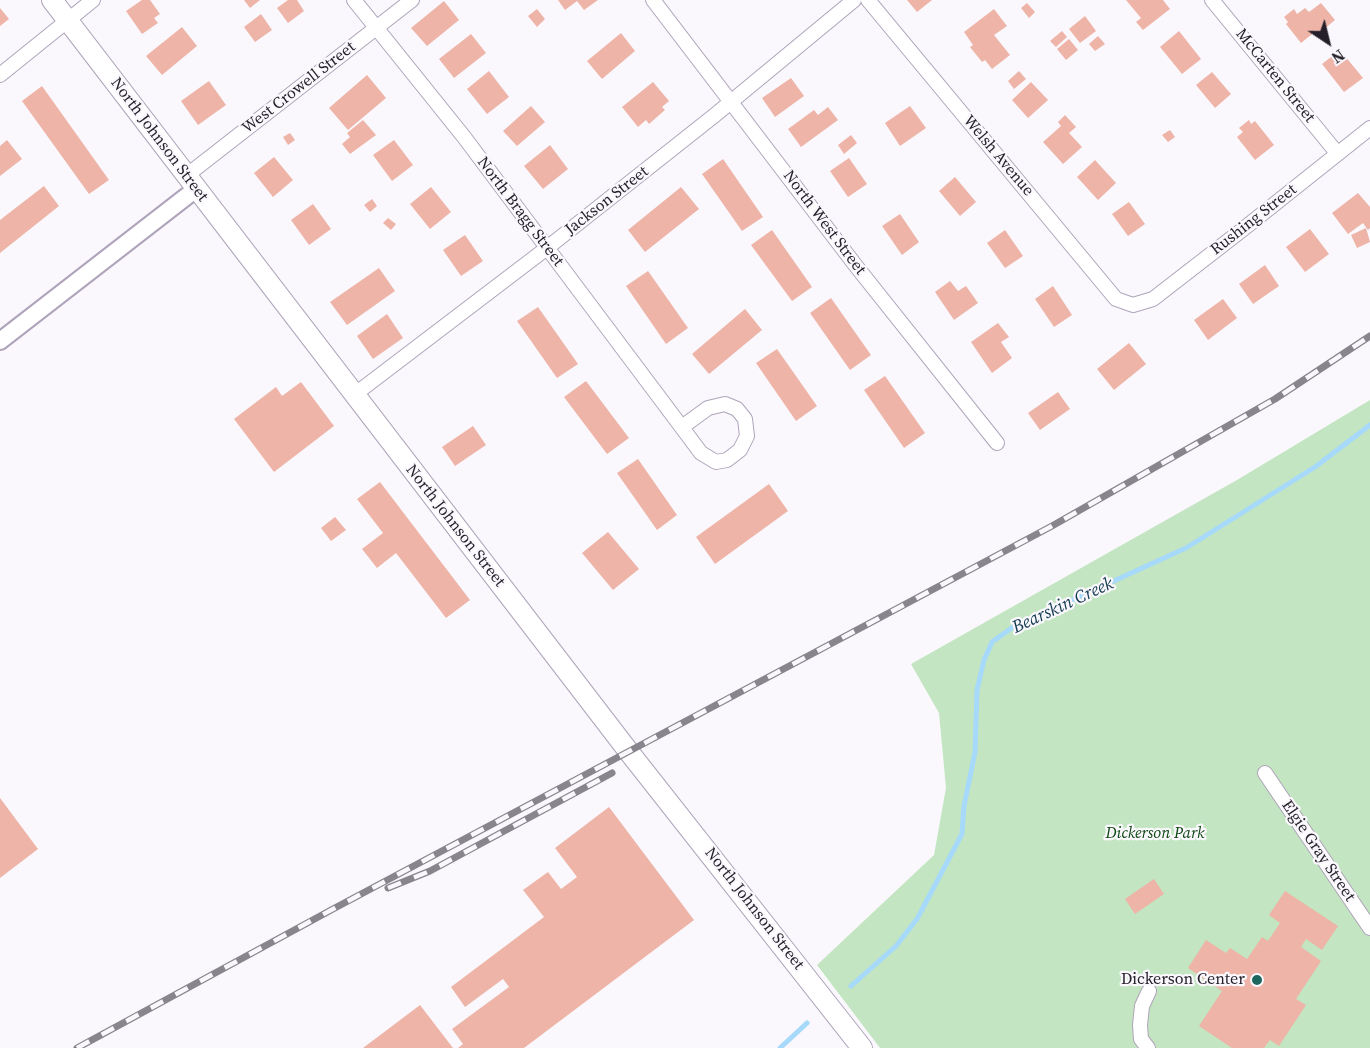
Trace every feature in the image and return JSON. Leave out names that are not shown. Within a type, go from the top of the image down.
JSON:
[{"type":"main road","name":"North Johnson Street","points":[[52,0],[629,752],[862,1048]]},
{"type":"street","points":[[0,75],[93,0]]},
{"type":"street","name":"North Bragg Street","points":[[354,0],[464,137],[701,453],[716,462],[727,460],[740,450],[747,436],[745,419],[736,409],[725,404],[708,408],[682,427]]},
{"type":"street","name":"West Crowell Street","points":[[0,341],[412,0]]},
{"type":"street","name":"North West Street","points":[[653,0],[856,266],[997,443]]},
{"type":"street","name":"Jackson Street","points":[[354,395],[547,248],[854,0]]},
{"type":"street","name":"Welsh Avenue","points":[[868,0],[1116,299],[1133,305]]},
{"type":"street","name":"McCarten Street","points":[[1212,0],[1337,153]]},
{"type":"street","name":"Rushing Street","points":[[1133,305],[1153,299],[1370,128]]},
{"type":"street","name":"Elgie Gray Street","points":[[1265,773],[1370,928]]},
{"type":"street","points":[[1148,1048],[1141,1039],[1140,1025],[1142,1006],[1149,991]]},
{"type":"green space","name":"Dickerson Park","points":[[1370,400],[1370,1048],[880,1048],[817,965],[934,855],[946,788],[939,713],[911,664],[1237,480]]},
{"type":"building","points":[[142,0],[150,0],[160,14],[154,18],[158,23],[142,34],[126,11]]},
{"type":"building","points":[[244,0],[260,0],[250,8]]},
{"type":"building","points":[[288,0],[297,0],[304,11],[288,23],[277,8]]},
{"type":"building","points":[[558,0],[598,0],[584,10],[577,1],[565,10]]},
{"type":"building","points":[[907,0],[932,0],[917,12]]},
{"type":"building","points":[[1126,0],[1163,0],[1170,9],[1143,30],[1136,22],[1141,18]]},
{"type":"building","points":[[444,1],[459,20],[427,46],[411,28]]},
{"type":"building","points":[[1027,3],[1035,12],[1029,18],[1021,8]]},
{"type":"building","points":[[1321,3],[1335,20],[1318,34],[1316,31],[1301,43],[1286,24],[1288,22],[1284,17],[1294,9],[1297,14],[1305,8],[1309,12]]},
{"type":"building","points":[[0,8],[9,19],[0,26]]},
{"type":"building","points":[[537,9],[545,19],[537,27],[528,16]]},
{"type":"building","points":[[994,9],[1007,26],[994,35],[1010,55],[992,69],[985,60],[982,62],[970,47],[973,45],[964,32]]},
{"type":"building","points":[[261,14],[272,30],[255,42],[244,27]]},
{"type":"building","points":[[1085,16],[1096,31],[1080,43],[1069,29]]},
{"type":"building","points":[[182,27],[197,46],[162,75],[146,56]]},
{"type":"building","points":[[1062,31],[1067,37],[1056,47],[1050,41]]},
{"type":"building","points":[[1179,31],[1201,59],[1182,74],[1160,47]]},
{"type":"building","points":[[621,33],[635,51],[602,79],[587,61]]},
{"type":"building","points":[[471,34],[486,53],[454,78],[439,59]]},
{"type":"building","points":[[1098,36],[1105,44],[1095,51],[1089,44]]},
{"type":"building","points":[[1069,39],[1078,50],[1066,60],[1057,49]]},
{"type":"building","points":[[1340,50],[1363,78],[1344,92],[1322,64]]},
{"type":"building","points":[[489,71],[509,97],[487,114],[467,89]]},
{"type":"building","points":[[1019,71],[1026,79],[1014,89],[1008,81]]},
{"type":"building","points":[[1212,72],[1231,94],[1215,108],[1196,85]]},
{"type":"building","points":[[367,75],[386,98],[348,130],[329,108]]},
{"type":"building","points":[[791,78],[804,96],[775,117],[762,98]]},
{"type":"building","points":[[209,81],[226,105],[198,125],[181,101]]},
{"type":"building","points":[[653,82],[669,101],[662,107],[665,110],[649,124],[646,120],[638,127],[622,107]]},
{"type":"building","points":[[1031,82],[1048,100],[1028,118],[1012,100]]},
{"type":"building","points":[[42,86],[109,180],[89,194],[22,101]]},
{"type":"building","points":[[531,106],[545,122],[517,146],[503,131]]},
{"type":"building","points":[[910,106],[926,128],[900,146],[885,123]]},
{"type":"building","points":[[828,107],[838,120],[801,147],[788,129],[814,110],[818,115]]},
{"type":"building","points":[[1065,115],[1076,127],[1069,133],[1082,147],[1063,164],[1043,142],[1061,126],[1058,122]]},
{"type":"building","points":[[363,120],[376,135],[350,154],[342,144],[350,137],[347,133]]},
{"type":"building","points":[[1249,120],[1251,124],[1255,121],[1274,145],[1255,160],[1237,137],[1243,132],[1239,128]]},
{"type":"building","points":[[1170,130],[1175,137],[1168,142],[1162,135]]},
{"type":"building","points":[[290,133],[295,140],[288,145],[283,137]]},
{"type":"building","points":[[851,135],[857,143],[844,154],[838,145]]},
{"type":"building","points":[[7,140],[22,159],[0,176],[0,146]]},
{"type":"building","points":[[394,140],[413,165],[392,181],[373,155]]},
{"type":"building","points":[[550,145],[568,169],[543,189],[524,166]]},
{"type":"building","points":[[274,157],[293,180],[273,197],[254,173]]},
{"type":"building","points":[[849,158],[867,184],[848,197],[830,171]]},
{"type":"building","points":[[723,159],[763,217],[742,231],[702,174]]},
{"type":"building","points":[[1095,160],[1116,183],[1098,200],[1077,177]]},
{"type":"building","points":[[955,177],[976,202],[960,216],[939,191]]},
{"type":"building","points":[[44,186],[59,206],[0,253],[0,220]]},
{"type":"building","points":[[431,187],[451,212],[430,229],[410,204]]},
{"type":"building","points":[[681,187],[699,209],[645,252],[628,230]]},
{"type":"building","points":[[1358,193],[1370,207],[1370,228],[1368,230],[1363,223],[1348,234],[1332,213]]},
{"type":"building","points":[[372,199],[377,206],[370,212],[364,205]]},
{"type":"building","points":[[1129,202],[1145,224],[1128,236],[1112,214]]},
{"type":"building","points":[[313,204],[331,229],[309,245],[291,220]]},
{"type":"building","points":[[900,214],[919,242],[902,255],[882,226]]},
{"type":"building","points":[[388,218],[396,224],[391,230],[383,223]]},
{"type":"building","points":[[1366,228],[1370,242],[1357,248],[1351,235]]},
{"type":"building","points":[[1310,229],[1329,254],[1305,272],[1286,247]]},
{"type":"building","points":[[772,230],[812,287],[792,301],[751,245]]},
{"type":"building","points":[[1005,230],[1023,256],[1005,268],[987,243]]},
{"type":"building","points":[[465,235],[483,261],[461,276],[443,250]]},
{"type":"building","points":[[1265,265],[1279,286],[1253,304],[1239,284]]},
{"type":"building","points":[[379,268],[395,291],[347,325],[330,302]]},
{"type":"building","points":[[648,271],[688,328],[666,344],[626,286]]},
{"type":"building","points":[[950,281],[958,291],[966,286],[978,303],[954,320],[935,292]]},
{"type":"building","points":[[1053,286],[1072,315],[1054,327],[1035,299]]},
{"type":"building","points":[[831,298],[871,355],[850,370],[810,313]]},
{"type":"building","points":[[1223,299],[1237,318],[1208,340],[1194,320]]},
{"type":"building","points":[[538,307],[578,364],[557,378],[517,321]]},
{"type":"building","points":[[745,309],[762,330],[709,374],[692,354]]},
{"type":"building","points":[[387,314],[403,338],[373,359],[357,336]]},
{"type":"building","points":[[998,323],[1009,337],[1001,342],[1012,358],[992,373],[971,342]]},
{"type":"building","points":[[1129,343],[1146,364],[1114,390],[1097,369]]},
{"type":"building","points":[[777,349],[817,406],[796,421],[756,363]]},
{"type":"building","points":[[885,376],[925,433],[904,448],[864,390]]},
{"type":"building","points":[[586,381],[629,438],[607,454],[564,397]]},
{"type":"building","points":[[301,382],[334,426],[274,472],[234,419],[276,387],[282,396]]},
{"type":"building","points":[[1058,392],[1070,409],[1040,430],[1028,413]]},
{"type":"building","points":[[473,426],[486,445],[455,466],[442,447]]},
{"type":"building","points":[[638,459],[677,515],[657,530],[617,473]]},
{"type":"building","points":[[380,482],[470,600],[446,618],[396,553],[377,568],[362,549],[383,533],[357,499]]},
{"type":"building","points":[[769,484],[788,511],[715,564],[696,537]]},
{"type":"building","points":[[335,517],[346,530],[331,541],[321,528]]},
{"type":"building","points":[[608,532],[639,569],[613,590],[582,553]]},
{"type":"building","points":[[0,798],[38,849],[0,878]]},
{"type":"building","points":[[609,807],[694,920],[524,1048],[458,1048],[463,1044],[452,1029],[509,987],[503,979],[465,1007],[451,987],[544,917],[523,890],[548,872],[561,889],[577,877],[555,848]]},
{"type":"building","points":[[1154,879],[1164,894],[1135,914],[1125,899]]},
{"type":"building","name":"Dickerson Center","points":[[1285,891],[1338,926],[1322,950],[1306,939],[1301,947],[1321,961],[1296,999],[1306,1005],[1279,1046],[1270,1040],[1264,1048],[1232,1048],[1199,1026],[1222,991],[1188,968],[1206,940],[1226,953],[1230,948],[1247,959],[1262,937],[1268,941],[1280,923],[1269,915]]},
{"type":"building","points":[[420,1005],[453,1048],[363,1048]]},
{"type":"waterway","name":"Bearskin Creek","points":[[851,986],[896,946],[917,919],[962,834],[964,806],[975,752],[977,690],[984,660],[992,642],[1013,627],[1186,548],[1315,467],[1370,425]]},
{"type":"waterway","name":"Bearskin Creek","points":[[780,1048],[807,1023]]},
{"type":"railway","points":[[77,1048],[1052,526],[1275,399],[1370,336]]},
{"type":"railway","points":[[388,888],[430,871],[612,773]]},
{"type":"place","name":"Dickerson Center","points":[[1257,980]]}]
